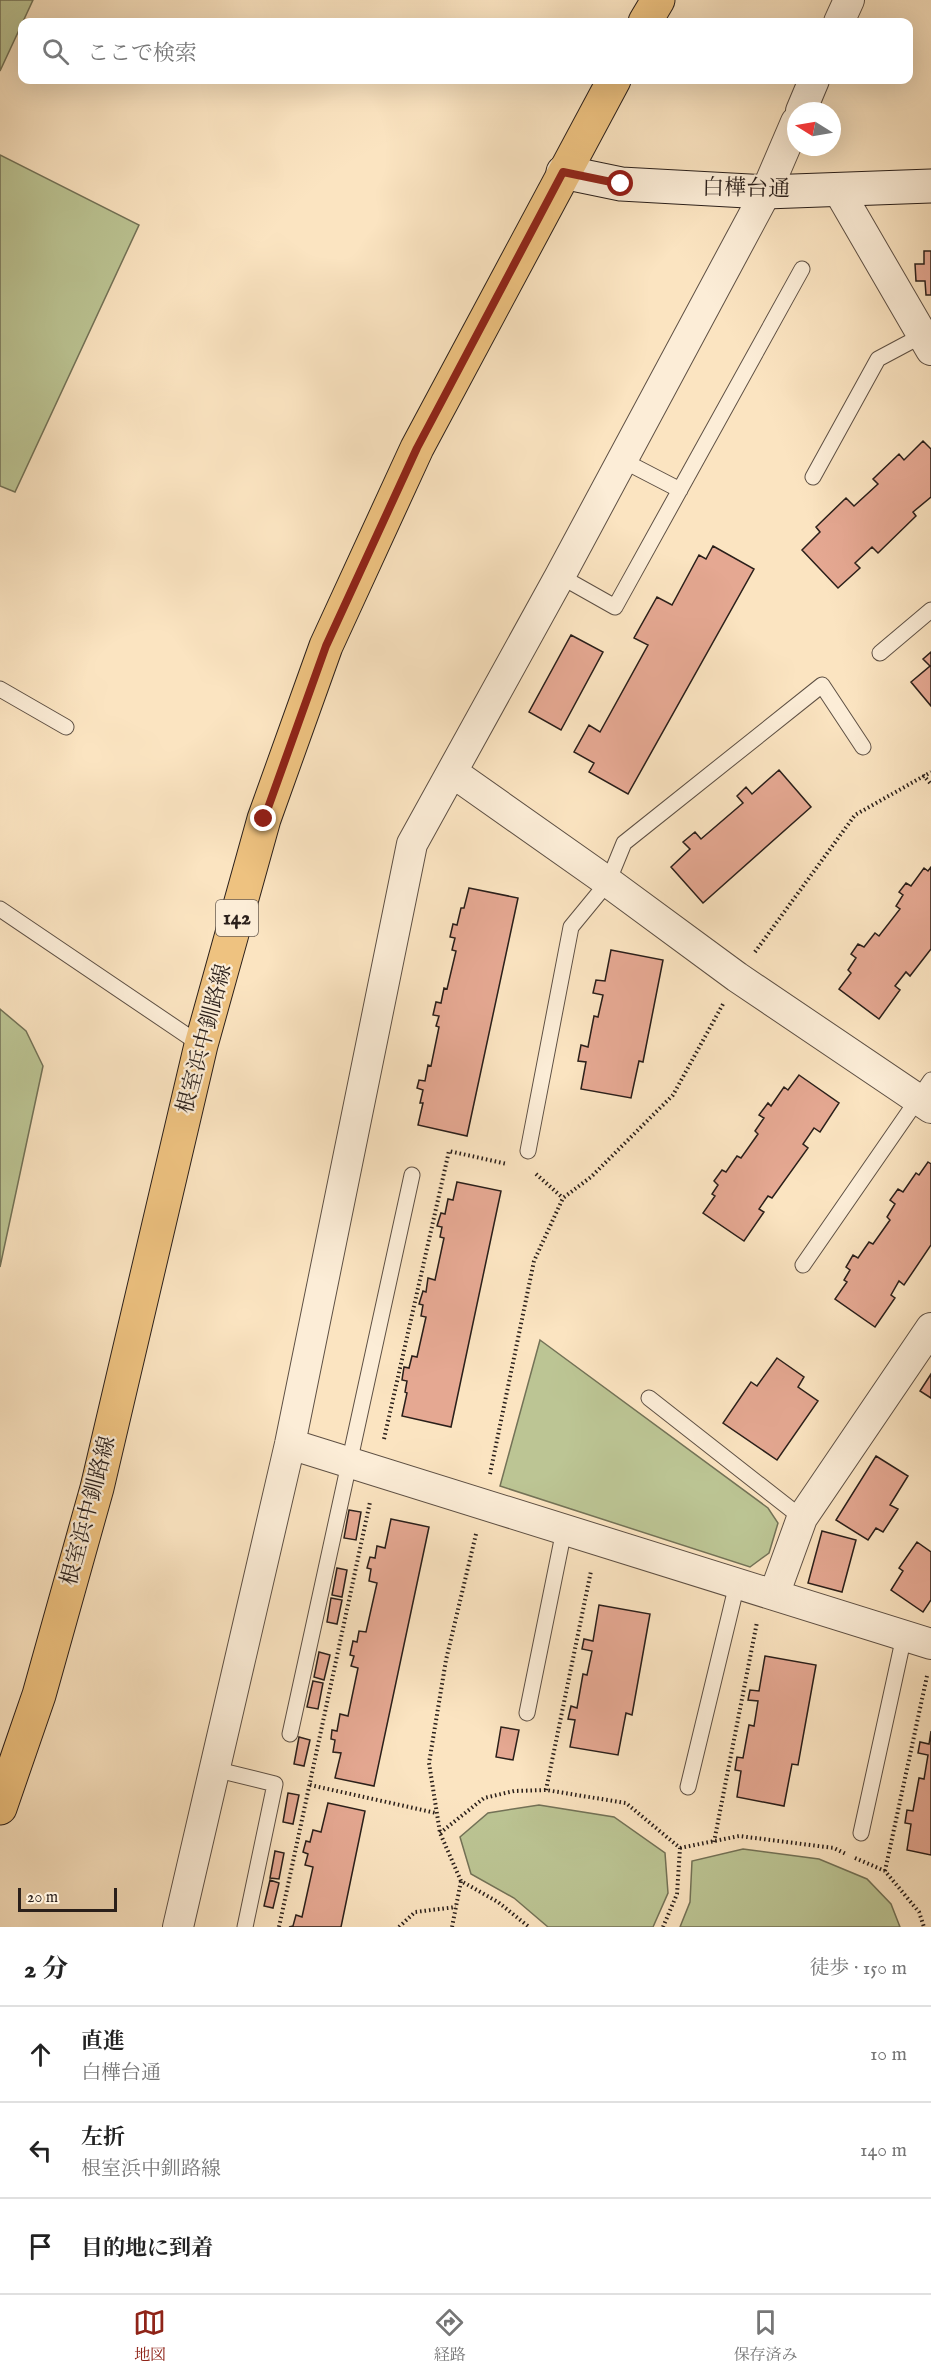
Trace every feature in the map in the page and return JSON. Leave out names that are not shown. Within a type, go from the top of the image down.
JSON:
[{"type":"main road","points":[[647,18],[658,0]]},
{"type":"main road","name":"根室浜中釧路線","points":[[0,1808],[39,1695],[98,1488],[201,1045],[264,819],[326,646],[417,448],[612,84]]},
{"type":"street","points":[[841,18],[849,0]]},
{"type":"street","points":[[805,102],[812,84]]},
{"type":"street","points":[[178,1927],[290,1444],[412,844],[560,576],[766,192],[787,143]]},
{"type":"street","name":"白樺台通","points":[[563,172],[621,184],[766,192],[931,186]]},
{"type":"street","points":[[837,188],[927,343]]},
{"type":"street","points":[[452,772],[737,977],[927,1096]]},
{"type":"street","points":[[774,1595],[802,1518],[931,1328]]},
{"type":"street","points":[[290,1444],[564,1530],[735,1594],[774,1595],[912,1645]]},
{"type":"lane","points":[[560,576],[615,608],[802,269]]},
{"type":"lane","points":[[813,477],[878,359],[927,343]]},
{"type":"lane","points":[[622,460],[680,490]]},
{"type":"lane","points":[[880,653],[931,610]]},
{"type":"lane","points":[[528,1151],[571,927],[608,882],[624,843],[822,685],[863,747]]},
{"type":"lane","points":[[0,689],[66,728]]},
{"type":"lane","points":[[0,909],[201,1045]]},
{"type":"lane","points":[[803,1265],[927,1096]]},
{"type":"lane","points":[[290,1734],[412,1174]]},
{"type":"lane","points":[[649,1398],[802,1518]]},
{"type":"lane","points":[[527,1713],[564,1530]]},
{"type":"lane","points":[[688,1787],[735,1594]]},
{"type":"lane","points":[[861,1833],[912,1645]]},
{"type":"lane","points":[[214,1769],[275,1784],[245,1927]]},
{"type":"path","points":[[452,1927],[461,1881],[440,1833],[429,1763],[446,1660],[483,1505],[534,1261],[563,1198],[591,1177],[673,1095],[737,977],[855,815],[931,772]]},
{"type":"path","points":[[923,775],[931,784]]},
{"type":"path","points":[[528,1151],[532,1170],[563,1198]]},
{"type":"path","points":[[546,1790],[593,1562]]},
{"type":"path","points":[[714,1842],[760,1610],[735,1594]]},
{"type":"path","points":[[885,1871],[931,1660],[912,1645]]},
{"type":"path","points":[[310,1785],[436,1813]]},
{"type":"path","points":[[440,1833],[484,1798],[514,1791],[546,1790],[626,1803],[680,1848],[739,1836],[834,1848],[885,1871],[919,1912],[924,1927]]},
{"type":"path","points":[[663,1927],[677,1894],[680,1848]]},
{"type":"path","points":[[461,1881],[498,1902],[529,1927]]},
{"type":"path","points":[[399,1927],[415,1912],[456,1907]]},
{"type":"green space","points":[[0,0],[33,0],[25,18],[18,18],[18,32],[0,71]]},
{"type":"green space","points":[[0,155],[139,225],[15,492],[0,486]]},
{"type":"green space","points":[[0,1009],[26,1031],[43,1066],[0,1267]]},
{"type":"green space","points":[[540,1340],[768,1508],[778,1523],[769,1553],[750,1567],[500,1486]]},
{"type":"green space","points":[[539,1805],[614,1817],[665,1853],[668,1893],[653,1927],[548,1927],[514,1898],[471,1874],[460,1837],[488,1813]]},
{"type":"green space","points":[[743,1849],[819,1859],[867,1879],[891,1904],[900,1927],[680,1927],[690,1902],[692,1861]]},
{"type":"building","points":[[924,251],[931,251],[931,295],[926,295],[925,281],[916,281],[915,264],[924,264]]},
{"type":"building","points":[[923,441],[931,449],[931,497],[913,512],[916,516],[878,553],[872,547],[855,563],[860,568],[838,588],[802,550],[820,532],[816,527],[846,498],[854,506],[878,484],[873,479],[899,454],[904,460]]},
{"type":"building","points":[[713,546],[754,569],[628,794],[589,772],[594,763],[574,752],[589,725],[600,732],[648,645],[634,638],[657,597],[672,605],[699,555],[706,559]]},
{"type":"building","points":[[571,635],[603,652],[561,730],[529,712]]},
{"type":"building","points":[[931,652],[931,706],[911,682],[930,666],[923,659]]},
{"type":"building","points":[[779,770],[811,807],[703,903],[671,867],[690,849],[683,842],[695,832],[701,839],[743,803],[737,796],[746,787],[752,794]]},
{"type":"building","points":[[931,867],[931,949],[910,976],[906,972],[895,986],[900,990],[879,1019],[839,989],[851,973],[848,970],[856,958],[851,954],[858,944],[864,947],[875,933],[879,936],[900,909],[896,906],[903,895],[899,892],[906,883],[911,886],[924,868],[928,871]]},
{"type":"building","points":[[469,888],[518,898],[467,1136],[418,1125],[423,1103],[420,1103],[423,1090],[417,1088],[419,1080],[425,1081],[428,1065],[431,1066],[439,1027],[436,1026],[439,1016],[433,1015],[436,1002],[441,1003],[444,988],[447,989],[456,951],[452,950],[455,938],[450,937],[453,924],[457,925],[461,908],[464,908]]},
{"type":"building","points":[[611,950],[663,960],[643,1062],[639,1061],[631,1098],[581,1089],[586,1062],[578,1061],[581,1045],[588,1047],[594,1016],[598,1017],[603,995],[593,993],[596,980],[605,981]]},
{"type":"building","points":[[799,1075],[839,1103],[820,1132],[814,1128],[803,1144],[808,1148],[772,1198],[768,1196],[759,1209],[764,1212],[744,1241],[703,1213],[715,1196],[712,1194],[718,1185],[714,1181],[722,1170],[726,1172],[737,1156],[741,1158],[758,1134],[755,1131],[764,1118],[759,1115],[768,1103],[771,1106],[784,1087],[788,1090]]},
{"type":"building","points":[[928,1162],[931,1164],[931,1245],[904,1285],[899,1281],[891,1295],[895,1298],[875,1327],[835,1299],[847,1282],[844,1280],[850,1270],[846,1267],[853,1255],[858,1258],[869,1242],[873,1244],[890,1220],[887,1217],[895,1204],[890,1200],[898,1189],[903,1192],[916,1173],[919,1175]]},
{"type":"building","points":[[457,1182],[501,1191],[451,1427],[402,1416],[407,1381],[402,1380],[404,1367],[409,1368],[412,1356],[417,1357],[426,1317],[421,1316],[423,1305],[419,1304],[423,1291],[426,1292],[428,1278],[435,1280],[444,1238],[440,1237],[442,1227],[437,1226],[441,1213],[445,1214],[448,1199],[453,1200]]},
{"type":"building","points":[[777,1358],[804,1377],[798,1387],[818,1401],[777,1460],[723,1423],[751,1382],[757,1386]]},
{"type":"building","points":[[931,1374],[931,1398],[920,1391]]},
{"type":"building","points":[[876,1456],[908,1476],[890,1505],[898,1509],[883,1532],[876,1528],[868,1540],[836,1520]]},
{"type":"building","points":[[349,1510],[361,1512],[356,1540],[344,1538]]},
{"type":"building","points":[[391,1519],[429,1527],[374,1786],[335,1778],[341,1753],[333,1752],[335,1740],[331,1739],[332,1730],[337,1731],[340,1714],[348,1716],[358,1668],[351,1666],[354,1656],[350,1655],[353,1641],[357,1642],[359,1631],[366,1632],[377,1583],[369,1581],[371,1569],[367,1568],[370,1557],[375,1558],[377,1546],[385,1548]]},
{"type":"building","points":[[822,1531],[856,1540],[842,1592],[808,1583]]},
{"type":"building","points":[[917,1542],[931,1552],[931,1600],[923,1612],[891,1590],[903,1571],[899,1568]]},
{"type":"building","points":[[337,1568],[347,1570],[342,1597],[332,1595]]},
{"type":"building","points":[[331,1598],[342,1600],[337,1624],[327,1622]]},
{"type":"building","points":[[599,1605],[650,1614],[632,1715],[626,1713],[618,1755],[570,1747],[575,1720],[568,1719],[571,1706],[577,1708],[583,1674],[587,1675],[592,1651],[582,1649],[584,1639],[593,1641]]},
{"type":"building","points":[[319,1652],[330,1655],[324,1680],[314,1677]]},
{"type":"building","points":[[765,1656],[816,1665],[798,1765],[792,1764],[784,1806],[737,1797],[741,1771],[735,1770],[737,1757],[743,1758],[749,1725],[754,1726],[758,1701],[748,1700],[750,1690],[759,1691]]},
{"type":"building","points":[[313,1681],[323,1683],[318,1709],[307,1707]]},
{"type":"building","points":[[501,1727],[519,1730],[513,1760],[496,1757]]},
{"type":"building","points":[[931,1731],[931,1855],[907,1850],[911,1824],[905,1823],[907,1810],[913,1811],[919,1778],[924,1779],[928,1755],[918,1753],[920,1742],[929,1744]]},
{"type":"building","points":[[299,1737],[310,1740],[304,1766],[294,1764]]},
{"type":"building","points":[[288,1793],[299,1795],[293,1824],[283,1822]]},
{"type":"building","points":[[328,1803],[365,1811],[341,1927],[289,1927],[293,1926],[296,1915],[302,1917],[313,1867],[305,1865],[308,1854],[303,1852],[306,1841],[310,1842],[313,1830],[321,1832]]},
{"type":"building","points":[[275,1851],[284,1853],[279,1879],[270,1878]]},
{"type":"building","points":[[270,1880],[279,1883],[273,1908],[264,1906]]},
{"type":"route","points":[[264,819],[326,646],[417,448],[563,172],[621,184]]}]
